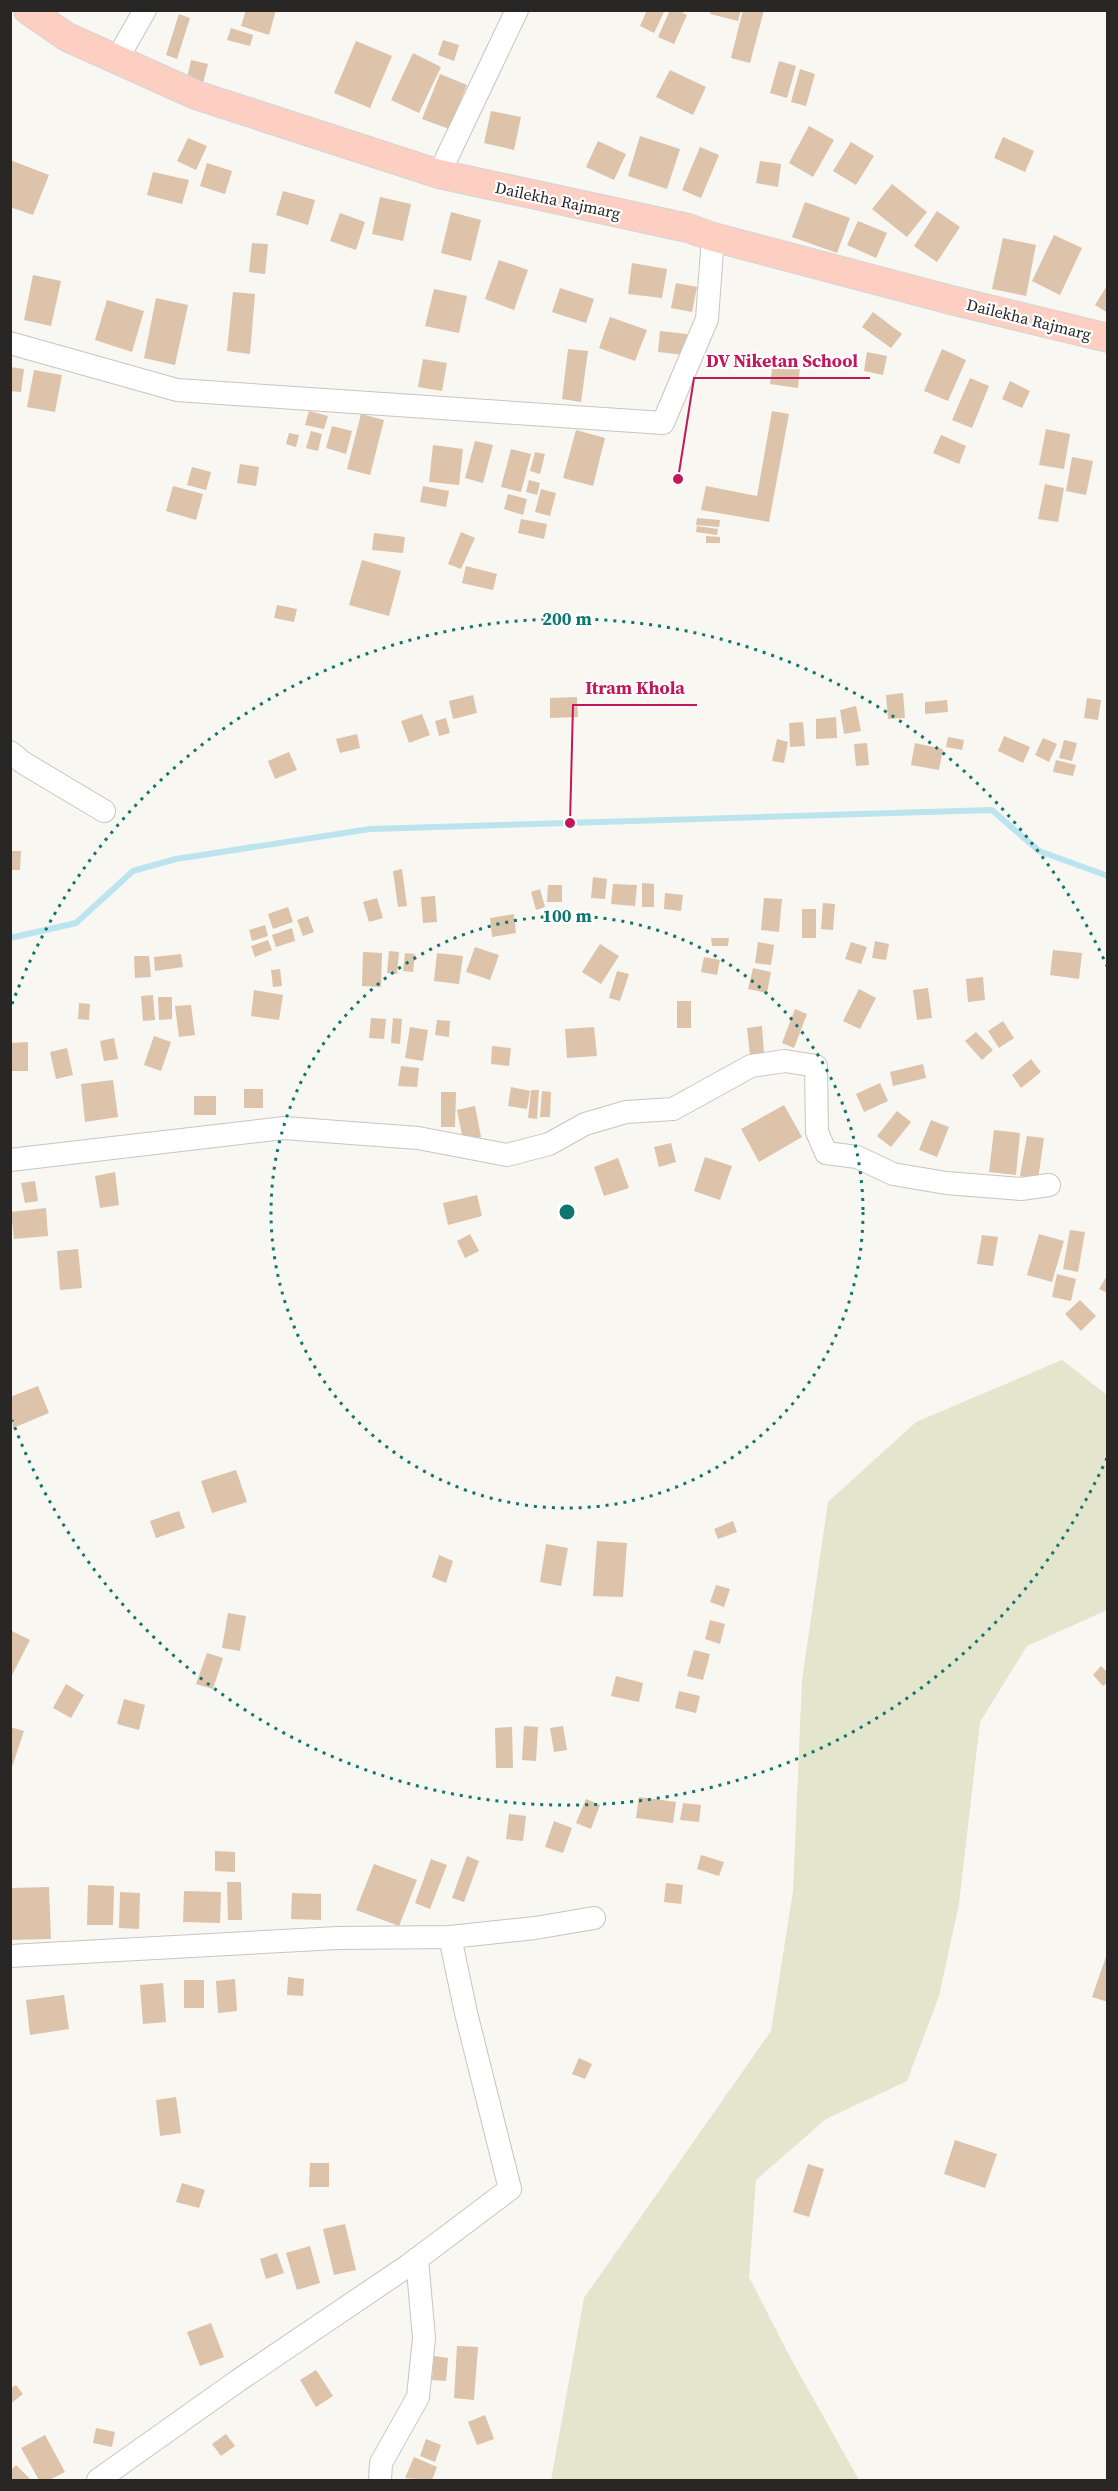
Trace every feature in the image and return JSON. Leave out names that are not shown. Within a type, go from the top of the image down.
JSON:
[{"type":"main road","name":"Dailekha Rajmarg","points":[[28,10],[67,37],[196,95],[439,174],[688,228],[713,237],[951,300],[1107,338]]},
{"type":"street","points":[[116,61],[145,10]]},
{"type":"street","points":[[439,174],[517,10]]},
{"type":"street","points":[[10,343],[177,390],[663,423],[706,319],[713,237]]},
{"type":"street","points":[[10,752],[22,762],[104,811]]},
{"type":"street","points":[[10,1160],[284,1128],[418,1138],[507,1155],[549,1144],[585,1124],[626,1112],[673,1109],[751,1066],[785,1061],[816,1066],[817,1132],[826,1153],[857,1157],[893,1174],[946,1184],[1021,1189],[1049,1185]]},
{"type":"street","points":[[10,1956],[337,1938],[450,1937],[535,1928],[594,1918]]},
{"type":"street","points":[[98,2481],[239,2380],[417,2259],[510,2189],[466,2013],[450,1937]]},
{"type":"street","points":[[380,2481],[381,2463],[418,2397],[424,2338],[417,2259]]},
{"type":"green space","points":[[1062,1360],[1107,1395],[1107,1610],[1027,1646],[980,1722],[959,1904],[939,1996],[907,2081],[826,2119],[756,2180],[749,2277],[791,2359],[859,2480],[551,2480],[584,2298],[771,2031],[793,1891],[802,1680],[828,1502],[916,1422]]},
{"type":"building","points":[[246,10],[276,10],[269,35],[241,26]]},
{"type":"building","points":[[647,10],[665,10],[654,33],[640,26]]},
{"type":"building","points":[[670,10],[678,10],[687,15],[674,44],[658,37]]},
{"type":"building","points":[[711,10],[741,10],[738,21],[710,14]]},
{"type":"building","points":[[743,10],[764,10],[750,63],[731,58]]},
{"type":"building","points":[[179,14],[190,18],[177,59],[166,55]]},
{"type":"building","points":[[231,28],[253,35],[250,46],[227,40]]},
{"type":"building","points":[[443,40],[459,45],[454,61],[438,55]]},
{"type":"building","points":[[356,41],[392,56],[370,108],[334,93]]},
{"type":"building","points":[[413,53],[441,67],[419,113],[391,100]]},
{"type":"building","points":[[191,60],[208,64],[201,91],[185,87]]},
{"type":"building","points":[[779,61],[796,66],[787,98],[770,93]]},
{"type":"building","points":[[800,69],[815,74],[806,106],[791,102]]},
{"type":"building","points":[[670,70],[706,87],[693,115],[656,97]]},
{"type":"building","points":[[440,74],[467,85],[449,129],[422,119]]},
{"type":"building","points":[[491,111],[521,117],[514,150],[484,143]]},
{"type":"building","points":[[809,126],[834,140],[813,177],[789,163]]},
{"type":"building","points":[[640,136],[680,149],[667,189],[628,176]]},
{"type":"building","points":[[1003,137],[1034,151],[1025,172],[994,158]]},
{"type":"building","points":[[188,138],[207,146],[196,170],[177,161]]},
{"type":"building","points":[[598,141],[626,154],[614,180],[586,167]]},
{"type":"building","points":[[851,142],[874,156],[856,185],[833,171]]},
{"type":"building","points":[[700,147],[719,155],[701,198],[682,190]]},
{"type":"building","points":[[10,160],[49,175],[33,215],[10,207]]},
{"type":"building","points":[[760,161],[781,164],[778,187],[756,183]]},
{"type":"building","points":[[207,163],[232,171],[225,194],[200,186]]},
{"type":"building","points":[[153,172],[189,180],[182,204],[147,195]]},
{"type":"building","points":[[892,184],[927,212],[907,237],[872,209]]},
{"type":"building","points":[[283,191],[315,200],[308,225],[276,215]]},
{"type":"building","points":[[380,197],[411,204],[403,241],[372,234]]},
{"type":"building","points":[[805,202],[850,218],[837,253],[792,237]]},
{"type":"building","points":[[937,211],[960,227],[937,262],[914,246]]},
{"type":"building","points":[[451,212],[481,220],[471,261],[441,253]]},
{"type":"building","points":[[340,213],[365,222],[356,250],[330,241]]},
{"type":"building","points":[[858,221],[887,233],[876,258],[847,245]]},
{"type":"building","points":[[1054,235],[1082,248],[1060,295],[1032,281]]},
{"type":"building","points":[[1003,238],[1036,245],[1026,296],[992,289]]},
{"type":"building","points":[[252,243],[268,244],[265,274],[249,272]]},
{"type":"building","points":[[499,260],[528,270],[514,310],[485,299]]},
{"type":"building","points":[[632,263],[667,269],[662,298],[628,294]]},
{"type":"building","points":[[33,275],[61,281],[51,326],[24,320]]},
{"type":"building","points":[[676,283],[697,287],[692,312],[671,308]]},
{"type":"building","points":[[1108,284],[1108,313],[1095,305]]},
{"type":"building","points":[[560,288],[594,299],[586,323],[552,312]]},
{"type":"building","points":[[434,289],[467,296],[459,333],[425,326]]},
{"type":"building","points":[[233,292],[255,294],[250,354],[227,351]]},
{"type":"building","points":[[156,298],[188,305],[175,365],[144,358]]},
{"type":"building","points":[[107,300],[144,311],[132,352],[95,340]]},
{"type":"building","points":[[873,312],[902,334],[891,348],[862,327]]},
{"type":"building","points":[[610,317],[647,330],[635,361],[599,348]]},
{"type":"building","points":[[660,331],[687,334],[685,355],[658,352]]},
{"type":"building","points":[[568,349],[588,351],[581,402],[562,399]]},
{"type":"building","points":[[942,349],[966,360],[948,401],[924,391]]},
{"type":"building","points":[[867,352],[887,356],[883,375],[864,371]]},
{"type":"building","points":[[423,359],[447,363],[442,391],[418,387]]},
{"type":"building","points":[[773,362],[800,366],[798,388],[770,384]]},
{"type":"building","points":[[10,367],[24,369],[21,392],[10,391]]},
{"type":"building","points":[[34,370],[62,375],[55,412],[27,407]]},
{"type":"building","points":[[970,378],[989,386],[972,428],[952,420]]},
{"type":"building","points":[[1010,381],[1030,391],[1022,408],[1002,399]]},
{"type":"building","points":[[309,411],[328,416],[324,429],[305,425]]},
{"type":"building","points":[[772,411],[789,414],[769,522],[701,510],[706,486],[757,496]]},
{"type":"building","points":[[361,414],[384,420],[370,475],[347,469]]},
{"type":"building","points":[[332,426],[352,431],[346,454],[326,448]]},
{"type":"building","points":[[1046,429],[1070,434],[1064,469],[1039,465]]},
{"type":"building","points":[[576,430],[605,438],[593,486],[563,478]]},
{"type":"building","points":[[311,431],[322,434],[318,451],[306,448]]},
{"type":"building","points":[[289,433],[299,435],[296,447],[286,444]]},
{"type":"building","points":[[941,435],[966,446],[959,464],[933,453]]},
{"type":"building","points":[[475,441],[493,445],[483,483],[465,478]]},
{"type":"building","points":[[433,445],[463,449],[459,485],[429,482]]},
{"type":"building","points":[[511,449],[531,454],[521,492],[501,487]]},
{"type":"building","points":[[535,452],[545,454],[540,474],[530,471]]},
{"type":"building","points":[[1072,457],[1093,461],[1086,495],[1066,491]]},
{"type":"building","points":[[240,464],[259,467],[256,486],[237,483]]},
{"type":"building","points":[[192,467],[211,472],[206,490],[187,485]]},
{"type":"building","points":[[529,480],[540,483],[537,495],[526,492]]},
{"type":"building","points":[[1045,484],[1064,488],[1058,522],[1038,519]]},
{"type":"building","points":[[173,486],[203,494],[196,520],[166,511]]},
{"type":"building","points":[[423,486],[449,491],[446,507],[420,502]]},
{"type":"building","points":[[541,489],[556,493],[550,516],[535,512]]},
{"type":"building","points":[[508,494],[527,499],[523,515],[504,509]]},
{"type":"building","points":[[697,518],[720,520],[719,527],[696,525]]},
{"type":"building","points":[[521,519],[547,524],[544,539],[518,533]]},
{"type":"building","points":[[697,526],[718,529],[717,535],[696,532]]},
{"type":"building","points":[[461,532],[475,538],[461,569],[448,564]]},
{"type":"building","points":[[374,533],[405,537],[403,553],[372,550]]},
{"type":"building","points":[[706,536],[720,537],[720,543],[706,543]]},
{"type":"building","points":[[362,560],[401,571],[389,616],[349,605]]},
{"type":"building","points":[[466,566],[497,574],[493,590],[462,583]]},
{"type":"building","points":[[277,605],[297,609],[294,622],[274,618]]},
{"type":"building","points":[[903,693],[905,718],[888,719],[886,695]]},
{"type":"building","points":[[473,695],[477,713],[453,719],[449,701]]},
{"type":"building","points":[[577,697],[578,717],[550,718],[550,698]]},
{"type":"building","points":[[1087,698],[1101,700],[1098,720],[1084,718]]},
{"type":"building","points":[[947,700],[948,712],[925,714],[925,702]]},
{"type":"building","points":[[856,706],[861,731],[844,734],[840,710]]},
{"type":"building","points":[[422,714],[430,735],[409,743],[401,721]]},
{"type":"building","points":[[836,717],[837,738],[816,739],[816,719]]},
{"type":"building","points":[[446,718],[450,733],[439,736],[435,721]]},
{"type":"building","points":[[803,722],[805,746],[790,747],[789,723]]},
{"type":"building","points":[[357,734],[360,748],[340,753],[336,739]]},
{"type":"building","points":[[1004,736],[1030,747],[1023,763],[998,751]]},
{"type":"building","points":[[948,737],[964,740],[962,750],[946,747]]},
{"type":"building","points":[[1043,738],[1057,744],[1049,762],[1035,755]]},
{"type":"building","points":[[777,739],[788,742],[784,763],[772,761]]},
{"type":"building","points":[[1064,740],[1077,743],[1072,761],[1059,758]]},
{"type":"building","points":[[867,743],[869,765],[856,766],[854,744]]},
{"type":"building","points":[[915,743],[943,749],[939,770],[911,765]]},
{"type":"building","points":[[289,752],[297,770],[275,779],[268,761]]},
{"type":"building","points":[[1056,760],[1076,765],[1073,776],[1053,772]]},
{"type":"building","points":[[10,851],[21,851],[20,870],[10,870]]},
{"type":"building","points":[[402,869],[407,906],[398,907],[393,871]]},
{"type":"building","points":[[593,877],[607,879],[605,899],[591,898]]},
{"type":"building","points":[[642,883],[654,884],[654,907],[642,907]]},
{"type":"building","points":[[613,884],[637,885],[635,906],[611,904]]},
{"type":"building","points":[[548,885],[562,885],[562,902],[547,902]]},
{"type":"building","points":[[540,889],[545,907],[536,910],[531,892]]},
{"type":"building","points":[[665,893],[683,895],[681,911],[664,909]]},
{"type":"building","points":[[435,896],[437,922],[423,923],[421,897]]},
{"type":"building","points":[[377,898],[383,918],[369,922],[363,902]]},
{"type":"building","points":[[764,898],[782,899],[779,932],[761,930]]},
{"type":"building","points":[[823,903],[835,904],[833,930],[821,929]]},
{"type":"building","points":[[288,907],[293,922],[273,929],[268,914]]},
{"type":"building","points":[[802,909],[816,909],[816,938],[802,938]]},
{"type":"building","points":[[514,914],[516,933],[492,937],[490,918]]},
{"type":"building","points":[[308,916],[314,932],[303,936],[297,920]]},
{"type":"building","points":[[265,925],[268,936],[252,941],[249,930]]},
{"type":"building","points":[[292,928],[295,941],[276,947],[272,935]]},
{"type":"building","points":[[711,938],[729,938],[728,946],[712,946]]},
{"type":"building","points":[[268,940],[272,950],[255,957],[251,946]]},
{"type":"building","points":[[875,941],[889,944],[886,960],[872,958]]},
{"type":"building","points":[[758,942],[774,945],[771,965],[755,963]]},
{"type":"building","points":[[851,942],[867,947],[861,964],[845,959]]},
{"type":"building","points":[[600,944],[619,956],[601,984],[582,972]]},
{"type":"building","points":[[475,947],[499,955],[490,980],[466,972]]},
{"type":"building","points":[[1053,950],[1082,953],[1079,979],[1050,975]]},
{"type":"building","points":[[389,951],[399,952],[397,974],[387,973]]},
{"type":"building","points":[[363,952],[382,953],[381,987],[362,986]]},
{"type":"building","points":[[405,953],[415,954],[413,972],[403,971]]},
{"type":"building","points":[[437,953],[463,956],[459,984],[434,981]]},
{"type":"building","points":[[181,954],[183,967],[155,971],[154,957]]},
{"type":"building","points":[[134,956],[149,956],[151,977],[135,978]]},
{"type":"building","points":[[704,957],[720,960],[717,975],[701,972]]},
{"type":"building","points":[[753,968],[771,972],[767,993],[748,989]]},
{"type":"building","points":[[280,969],[282,986],[273,987],[271,970]]},
{"type":"building","points":[[617,971],[629,974],[620,1001],[609,998]]},
{"type":"building","points":[[983,977],[985,1000],[968,1002],[966,979]]},
{"type":"building","points":[[928,988],[932,1018],[917,1020],[913,990]]},
{"type":"building","points":[[859,989],[876,998],[860,1029],[843,1021]]},
{"type":"building","points":[[254,990],[283,995],[279,1020],[251,1016]]},
{"type":"building","points":[[153,995],[155,1020],[143,1021],[141,996]]},
{"type":"building","points":[[158,997],[172,997],[172,1019],[159,1020]]},
{"type":"building","points":[[677,1001],[691,1001],[691,1028],[677,1028]]},
{"type":"building","points":[[79,1003],[90,1004],[89,1020],[78,1019]]},
{"type":"building","points":[[191,1005],[195,1035],[179,1037],[175,1006]]},
{"type":"building","points":[[795,1009],[807,1014],[794,1048],[782,1043]]},
{"type":"building","points":[[371,1018],[386,1019],[384,1039],[369,1038]]},
{"type":"building","points":[[393,1018],[402,1019],[400,1044],[391,1043]]},
{"type":"building","points":[[437,1020],[450,1021],[449,1037],[435,1035]]},
{"type":"building","points":[[1003,1021],[1014,1038],[999,1048],[988,1031]]},
{"type":"building","points":[[762,1026],[764,1054],[750,1055],[747,1028]]},
{"type":"building","points":[[410,1027],[428,1030],[423,1061],[405,1058]]},
{"type":"building","points":[[594,1027],[597,1056],[567,1058],[565,1029]]},
{"type":"building","points":[[976,1032],[993,1050],[982,1060],[965,1041]]},
{"type":"building","points":[[154,1036],[171,1042],[161,1071],[144,1065]]},
{"type":"building","points":[[114,1038],[118,1059],[104,1061],[100,1041]]},
{"type":"building","points":[[28,1042],[28,1071],[10,1071],[10,1043]]},
{"type":"building","points":[[492,1046],[511,1048],[509,1066],[491,1064]]},
{"type":"building","points":[[67,1048],[73,1075],[56,1079],[50,1052]]},
{"type":"building","points":[[1031,1059],[1041,1072],[1021,1088],[1012,1075]]},
{"type":"building","points":[[923,1064],[926,1078],[893,1086],[890,1072]]},
{"type":"building","points":[[401,1066],[419,1068],[417,1087],[398,1086]]},
{"type":"building","points":[[113,1080],[118,1117],[85,1122],[81,1084]]},
{"type":"building","points":[[880,1083],[888,1101],[864,1112],[856,1094]]},
{"type":"building","points":[[511,1087],[530,1091],[527,1109],[508,1106]]},
{"type":"building","points":[[244,1089],[263,1089],[263,1108],[244,1108]]},
{"type":"building","points":[[531,1090],[539,1090],[537,1119],[528,1118]]},
{"type":"building","points":[[542,1091],[551,1092],[550,1117],[540,1117]]},
{"type":"building","points":[[441,1092],[456,1092],[455,1127],[441,1127]]},
{"type":"building","points":[[194,1096],[216,1096],[216,1115],[194,1115]]},
{"type":"building","points":[[784,1105],[802,1137],[759,1162],[741,1129]]},
{"type":"building","points":[[475,1106],[481,1137],[463,1140],[457,1110]]},
{"type":"building","points":[[897,1111],[911,1122],[891,1147],[877,1136]]},
{"type":"building","points":[[931,1120],[949,1127],[937,1157],[919,1150]]},
{"type":"building","points":[[994,1130],[1020,1133],[1016,1175],[989,1172]]},
{"type":"building","points":[[1027,1136],[1044,1138],[1038,1179],[1020,1176]]},
{"type":"building","points":[[671,1143],[676,1162],[659,1167],[654,1147]]},
{"type":"building","points":[[705,1157],[732,1166],[720,1200],[694,1191]]},
{"type":"building","points":[[618,1158],[629,1188],[604,1196],[594,1167]]},
{"type":"building","points":[[115,1172],[119,1205],[100,1208],[95,1176]]},
{"type":"building","points":[[35,1181],[38,1201],[25,1203],[21,1183]]},
{"type":"building","points":[[477,1195],[482,1216],[448,1225],[443,1203]]},
{"type":"building","points":[[46,1208],[48,1236],[14,1239],[11,1212]]},
{"type":"building","points":[[1070,1230],[1085,1232],[1078,1272],[1063,1269]]},
{"type":"building","points":[[470,1234],[479,1251],[465,1258],[457,1241]]},
{"type":"building","points":[[1039,1234],[1064,1241],[1052,1282],[1027,1275]]},
{"type":"building","points":[[982,1235],[998,1237],[993,1266],[977,1264]]},
{"type":"building","points":[[78,1249],[82,1288],[60,1290],[57,1251]]},
{"type":"building","points":[[1057,1274],[1076,1279],[1071,1301],[1052,1297]]},
{"type":"building","points":[[1108,1274],[1108,1293],[1099,1289]]},
{"type":"building","points":[[1080,1300],[1096,1316],[1081,1331],[1065,1314]]},
{"type":"building","points":[[38,1386],[49,1413],[13,1428],[10,1397]]},
{"type":"building","points":[[236,1470],[247,1502],[212,1513],[201,1481]]},
{"type":"building","points":[[179,1511],[185,1528],[156,1538],[150,1521]]},
{"type":"building","points":[[733,1521],[737,1532],[718,1539],[714,1529]]},
{"type":"building","points":[[597,1541],[627,1543],[623,1597],[593,1596]]},
{"type":"building","points":[[546,1544],[568,1548],[561,1586],[540,1582]]},
{"type":"building","points":[[439,1555],[453,1561],[446,1583],[432,1577]]},
{"type":"building","points":[[716,1585],[730,1589],[724,1607],[710,1602]]},
{"type":"building","points":[[228,1613],[246,1616],[240,1651],[222,1648]]},
{"type":"building","points":[[710,1620],[725,1624],[720,1644],[705,1639]]},
{"type":"building","points":[[10,1630],[30,1640],[10,1679]]},
{"type":"building","points":[[694,1650],[710,1654],[703,1680],[687,1676]]},
{"type":"building","points":[[207,1653],[223,1658],[213,1689],[196,1684]]},
{"type":"building","points":[[1101,1666],[1108,1673],[1108,1682],[1103,1686],[1093,1675]]},
{"type":"building","points":[[616,1676],[643,1683],[639,1702],[611,1696]]},
{"type":"building","points":[[66,1684],[84,1695],[71,1718],[53,1708]]},
{"type":"building","points":[[679,1691],[700,1696],[696,1713],[675,1708]]},
{"type":"building","points":[[124,1699],[145,1705],[139,1730],[117,1724]]},
{"type":"building","points":[[524,1726],[538,1727],[536,1761],[522,1760]]},
{"type":"building","points":[[563,1726],[567,1750],[554,1752],[550,1728]]},
{"type":"building","points":[[10,1727],[24,1731],[11,1770],[10,1770]]},
{"type":"building","points":[[512,1727],[513,1768],[496,1768],[495,1728]]},
{"type":"building","points":[[639,1797],[676,1802],[673,1823],[636,1818]]},
{"type":"building","points":[[586,1799],[600,1805],[591,1829],[576,1823]]},
{"type":"building","points":[[683,1803],[701,1805],[699,1822],[680,1820]]},
{"type":"building","points":[[509,1814],[526,1816],[523,1841],[506,1839]]},
{"type":"building","points":[[554,1821],[572,1828],[563,1853],[545,1847]]},
{"type":"building","points":[[215,1851],[235,1852],[235,1872],[215,1871]]},
{"type":"building","points":[[701,1855],[724,1862],[719,1876],[697,1869]]},
{"type":"building","points":[[467,1856],[479,1861],[464,1902],[452,1898]]},
{"type":"building","points":[[431,1859],[447,1865],[430,1909],[415,1903]]},
{"type":"building","points":[[374,1864],[417,1880],[399,1926],[356,1910]]},
{"type":"building","points":[[227,1882],[241,1882],[242,1920],[228,1920]]},
{"type":"building","points":[[666,1883],[683,1885],[681,1904],[664,1902]]},
{"type":"building","points":[[88,1885],[114,1886],[113,1925],[87,1925]]},
{"type":"building","points":[[49,1887],[51,1939],[10,1940],[10,1888]]},
{"type":"building","points":[[184,1891],[221,1892],[220,1923],[183,1922]]},
{"type":"building","points":[[120,1892],[140,1893],[139,1929],[119,1928]]},
{"type":"building","points":[[292,1893],[321,1894],[321,1920],[291,1919]]},
{"type":"building","points":[[1108,1954],[1108,2002],[1092,1997]]},
{"type":"building","points":[[288,1977],[304,1979],[303,1996],[287,1995]]},
{"type":"building","points":[[235,1979],[237,2011],[218,2013],[216,1981]]},
{"type":"building","points":[[184,1980],[204,1980],[204,2008],[184,2008]]},
{"type":"building","points":[[163,1983],[166,2022],[143,2024],[140,1985]]},
{"type":"building","points":[[64,1995],[69,2029],[30,2035],[26,2000]]},
{"type":"building","points":[[579,2058],[592,2064],[585,2079],[572,2074]]},
{"type":"building","points":[[176,2097],[181,2133],[160,2136],[156,2100]]},
{"type":"building","points":[[955,2140],[997,2154],[985,2188],[944,2174]]},
{"type":"building","points":[[310,2163],[329,2163],[329,2187],[309,2187]]},
{"type":"building","points":[[808,2164],[824,2169],[809,2217],[793,2212]]},
{"type":"building","points":[[182,2183],[205,2190],[199,2208],[176,2202]]},
{"type":"building","points":[[345,2224],[356,2270],[334,2275],[323,2229]]},
{"type":"building","points":[[310,2246],[320,2283],[297,2290],[286,2253]]},
{"type":"building","points":[[277,2253],[284,2273],[266,2279],[260,2259]]},
{"type":"building","points":[[211,2323],[224,2357],[200,2366],[187,2332]]},
{"type":"building","points":[[457,2346],[478,2347],[474,2400],[454,2398]]},
{"type":"building","points":[[434,2356],[448,2358],[446,2381],[432,2380]]},
{"type":"building","points":[[316,2370],[333,2396],[316,2407],[300,2380]]},
{"type":"building","points":[[16,2385],[23,2394],[10,2404],[10,2389]]},
{"type":"building","points":[[485,2415],[494,2439],[477,2445],[468,2422]]},
{"type":"building","points":[[96,2428],[115,2432],[112,2447],[93,2443]]},
{"type":"building","points":[[226,2434],[235,2446],[221,2456],[212,2444]]},
{"type":"building","points":[[45,2435],[65,2472],[49,2480],[39,2480],[21,2448]]},
{"type":"building","points":[[426,2439],[441,2445],[435,2462],[420,2456]]},
{"type":"building","points":[[414,2457],[437,2467],[432,2480],[405,2478]]},
{"type":"building","points":[[16,2465],[31,2480],[10,2480],[10,2471]]},
{"type":"waterway","points":[[10,938],[76,923],[133,871],[176,859],[370,829],[992,810],[1039,851],[1108,876]]},
{"type":"place","name":"DV Niketan School","points":[[678,479]]},
{"type":"place","name":"Itram Khola","points":[[570,823]]}]
